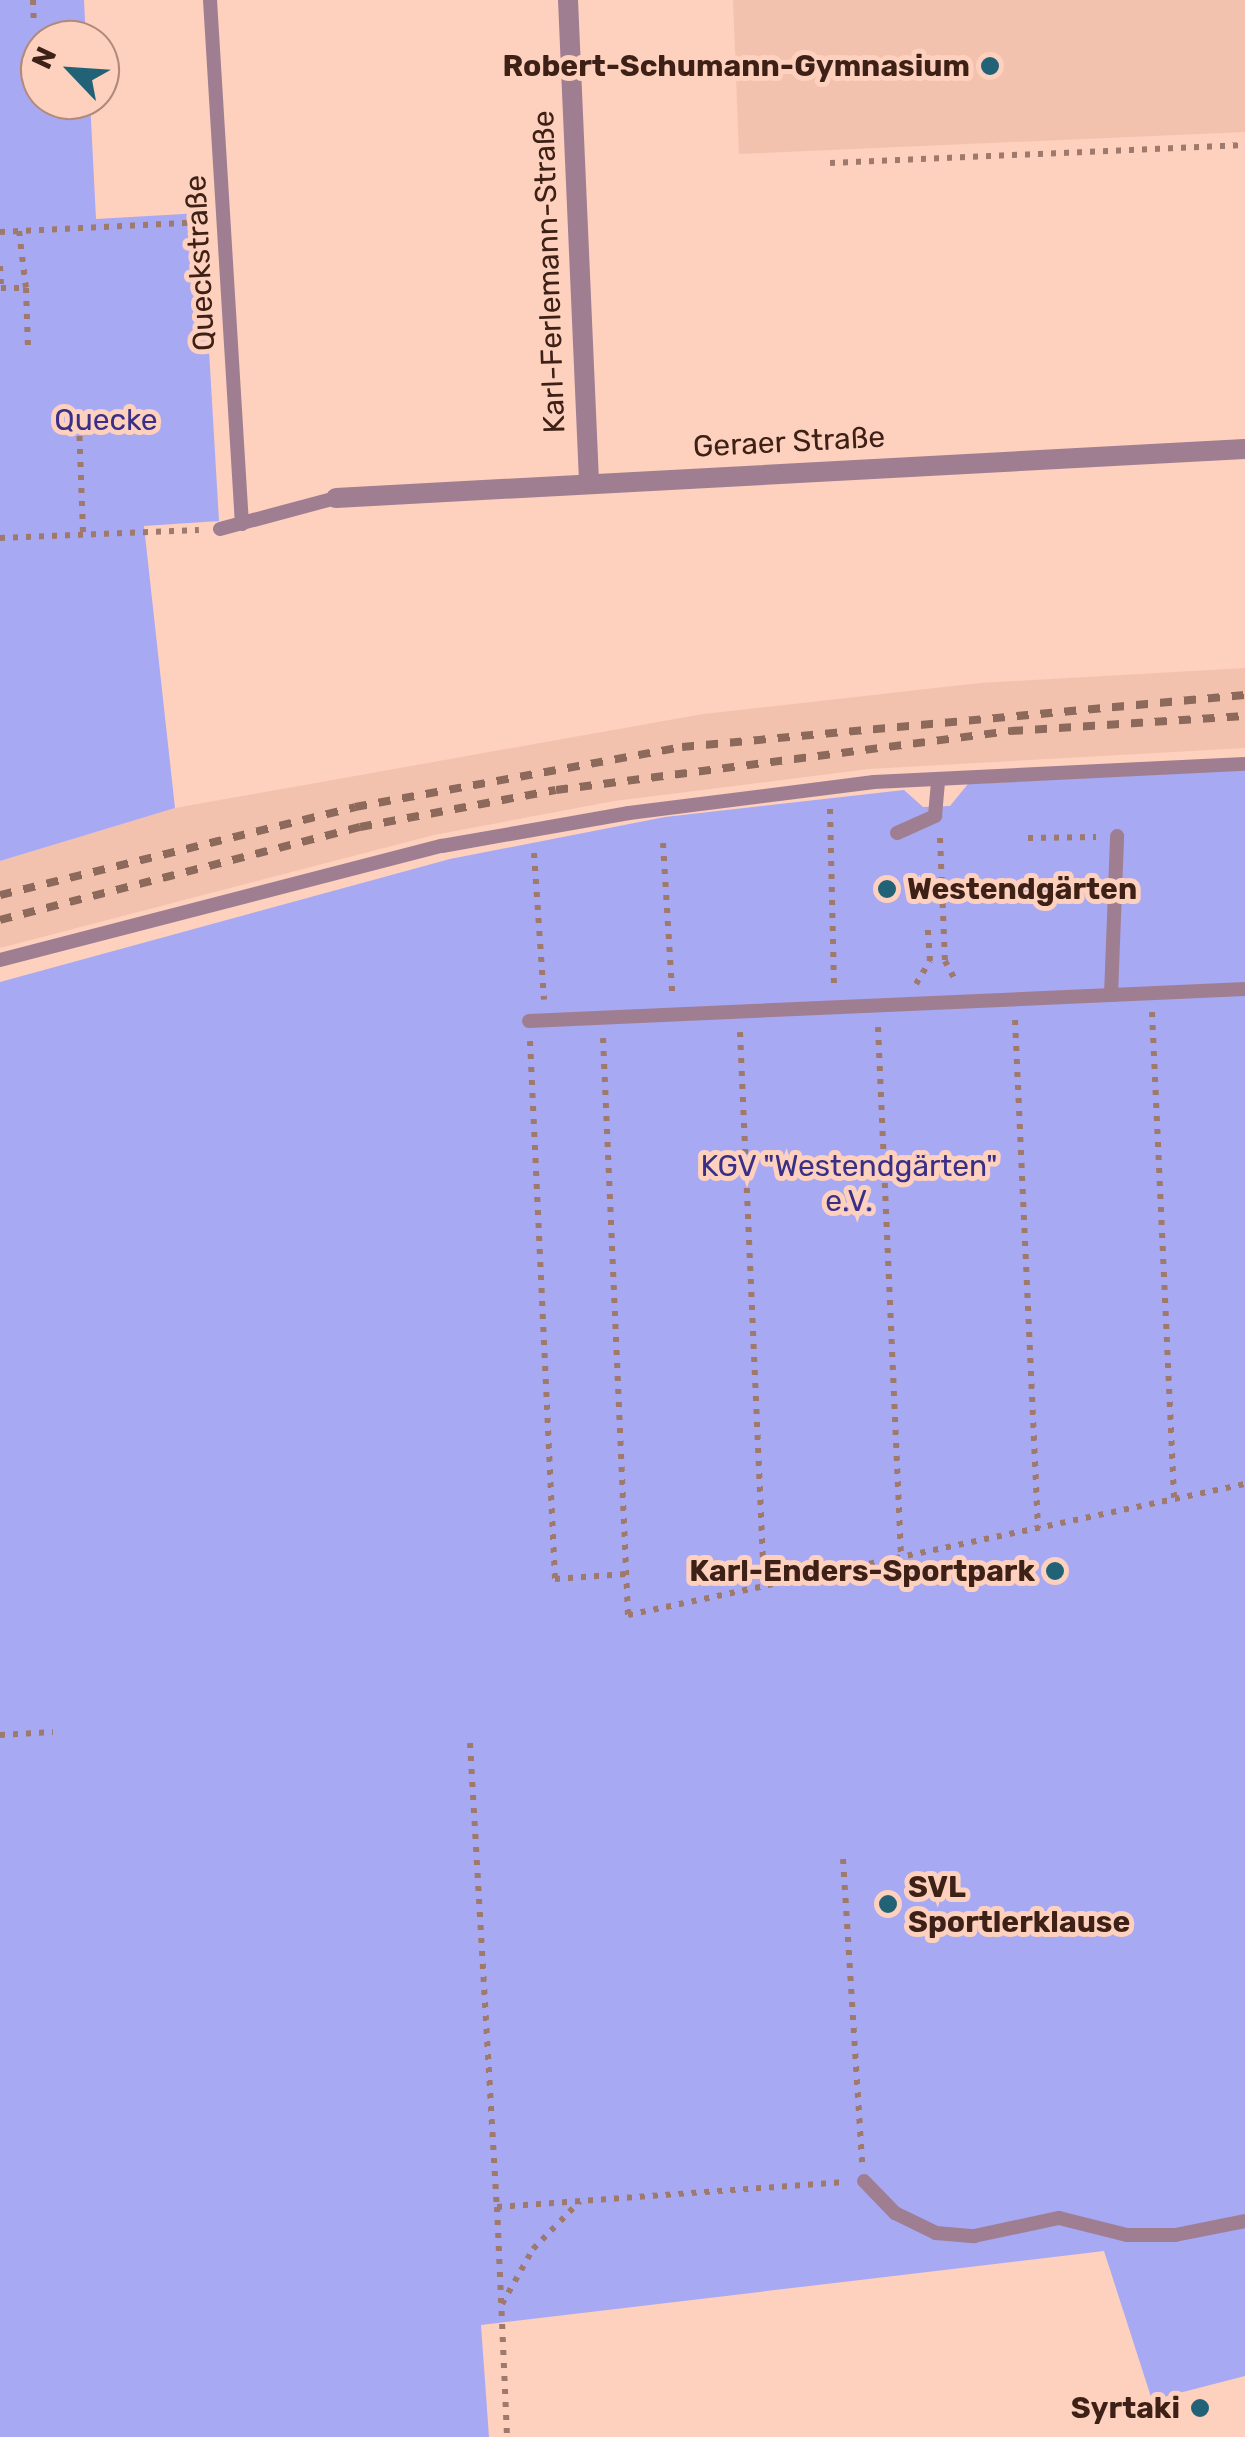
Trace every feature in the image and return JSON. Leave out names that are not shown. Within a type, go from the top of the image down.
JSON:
[{"type":"street","name":"Karl-Ferlemann-Straße","points":[[568,0],[589,482]]},
{"type":"street","name":"Geraer Straße","points":[[336,498],[1245,449]]},
{"type":"lane","name":"Queckstraße","points":[[210,0],[242,524]]},
{"type":"lane","points":[[220,529],[336,498]]},
{"type":"lane","points":[[0,960],[442,846],[629,812],[938,780],[1245,764]]},
{"type":"lane","points":[[897,832],[926,827],[939,806],[938,780]]},
{"type":"lane","points":[[1110,995],[1117,836]]},
{"type":"lane","points":[[529,1021],[1245,989]]},
{"type":"lane","points":[[864,2181],[895,2213],[936,2233],[1059,2218],[1126,2235],[1176,2235],[1245,2221]]},
{"type":"path","points":[[830,163],[1245,145]]},
{"type":"path","points":[[0,232],[226,220]]},
{"type":"path","points":[[19,231],[28,347]]},
{"type":"path","points":[[0,266],[2,288],[26,288]]},
{"type":"path","points":[[79,423],[83,534]]},
{"type":"path","points":[[0,538],[220,529]]},
{"type":"path","points":[[830,802],[834,1007]]},
{"type":"path","points":[[939,806],[945,961],[966,1001]]},
{"type":"path","points":[[1028,838],[1117,836]]},
{"type":"path","points":[[663,844],[673,1015]]},
{"type":"path","points":[[534,852],[545,1020]]},
{"type":"path","points":[[905,1004],[930,961],[928,930],[944,931]]},
{"type":"path","points":[[1151,993],[1174,1500]]},
{"type":"path","points":[[1014,999],[1038,1528]]},
{"type":"path","points":[[877,1006],[901,1555]]},
{"type":"path","points":[[740,1012],[764,1585]]},
{"type":"path","points":[[602,1018],[628,1615],[1245,1484]]},
{"type":"path","points":[[529,1021],[556,1579],[626,1574]]},
{"type":"path","points":[[0,1735],[53,1732]]},
{"type":"path","points":[[470,1743],[508,2437]]},
{"type":"path","points":[[497,2207],[864,2181],[843,1859]]},
{"type":"path","points":[[502,2305],[533,2249],[580,2201]]},
{"type":"shaded area","name":"Robert-Schumann-Gymnasium","points":[[733,0],[1245,0],[1245,132],[739,154]]},
{"type":"shaded area","points":[[1245,668],[1245,748],[869,769],[614,801],[434,835],[0,948],[0,861],[175,808],[703,714],[980,683]]},
{"type":"green space","name":"Quecke","points":[[0,0],[84,0],[85,20],[20,20],[20,120],[91,120],[96,219],[201,213],[219,521],[144,526],[175,808],[0,861]]},
{"type":"green space","name":"KGV \"Westendgärten\" e.V.","points":[[1245,770],[1245,2376],[1152,2400],[1104,2251],[481,2325],[489,2437],[0,2437],[0,982],[450,859],[665,817],[904,790],[923,807],[950,806],[968,784]]},
{"type":"railway","points":[[0,895],[355,807],[682,747],[1245,695]]},
{"type":"railway","points":[[0,920],[360,827],[556,790],[1011,731],[1245,716]]},
{"type":"place","name":"Robert-Schumann-Gymnasium","points":[[990,66]]},
{"type":"place","name":"Westendgärten","points":[[887,889]]},
{"type":"place","name":"Karl-Enders-Sportpark","points":[[1055,1571]]},
{"type":"place","name":"SVL Sportlerklause","points":[[888,1904]]},
{"type":"place","name":"Syrtaki","points":[[1200,2408]]}]
